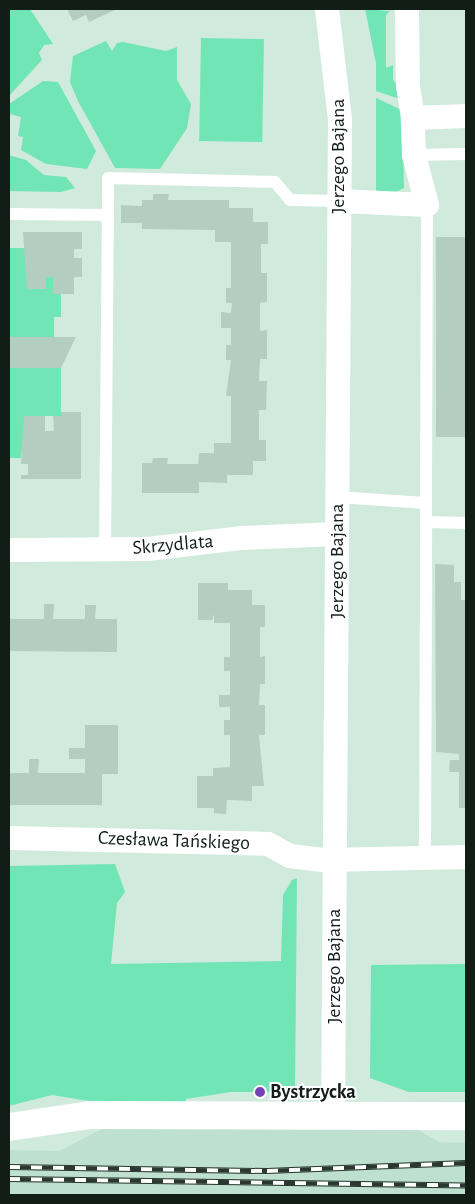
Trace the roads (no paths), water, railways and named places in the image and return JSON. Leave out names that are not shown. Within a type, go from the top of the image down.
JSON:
[{"type":"street","name":"Jerzego Bajana","points":[[327,9],[338,79],[339,202],[334,1114]]},
{"type":"street","points":[[339,202],[427,205],[414,155],[413,118],[408,86],[407,9]]},
{"type":"street","points":[[413,118],[466,116]]},
{"type":"street","name":"Skrzydlata","points":[[9,550],[106,550],[337,534]]},
{"type":"street","name":"Czesława Tańskiego","points":[[9,838],[268,844],[290,856],[335,860],[466,857]]},
{"type":"street","points":[[9,1127],[90,1115],[334,1114],[466,1116]]},
{"type":"lane","points":[[414,155],[466,154]]},
{"type":"lane","points":[[106,550],[108,178],[275,182],[290,200],[339,202]]},
{"type":"lane","points":[[425,858],[427,205]]},
{"type":"lane","points":[[9,214],[108,215]]},
{"type":"lane","points":[[337,497],[426,503]]},
{"type":"lane","points":[[426,522],[466,523]]},
{"type":"railway","points":[[9,1167],[267,1171],[466,1163]]},
{"type":"railway","points":[[9,1179],[466,1185]]},
{"type":"place","name":"Bystrzycka","points":[[260,1092]]}]
